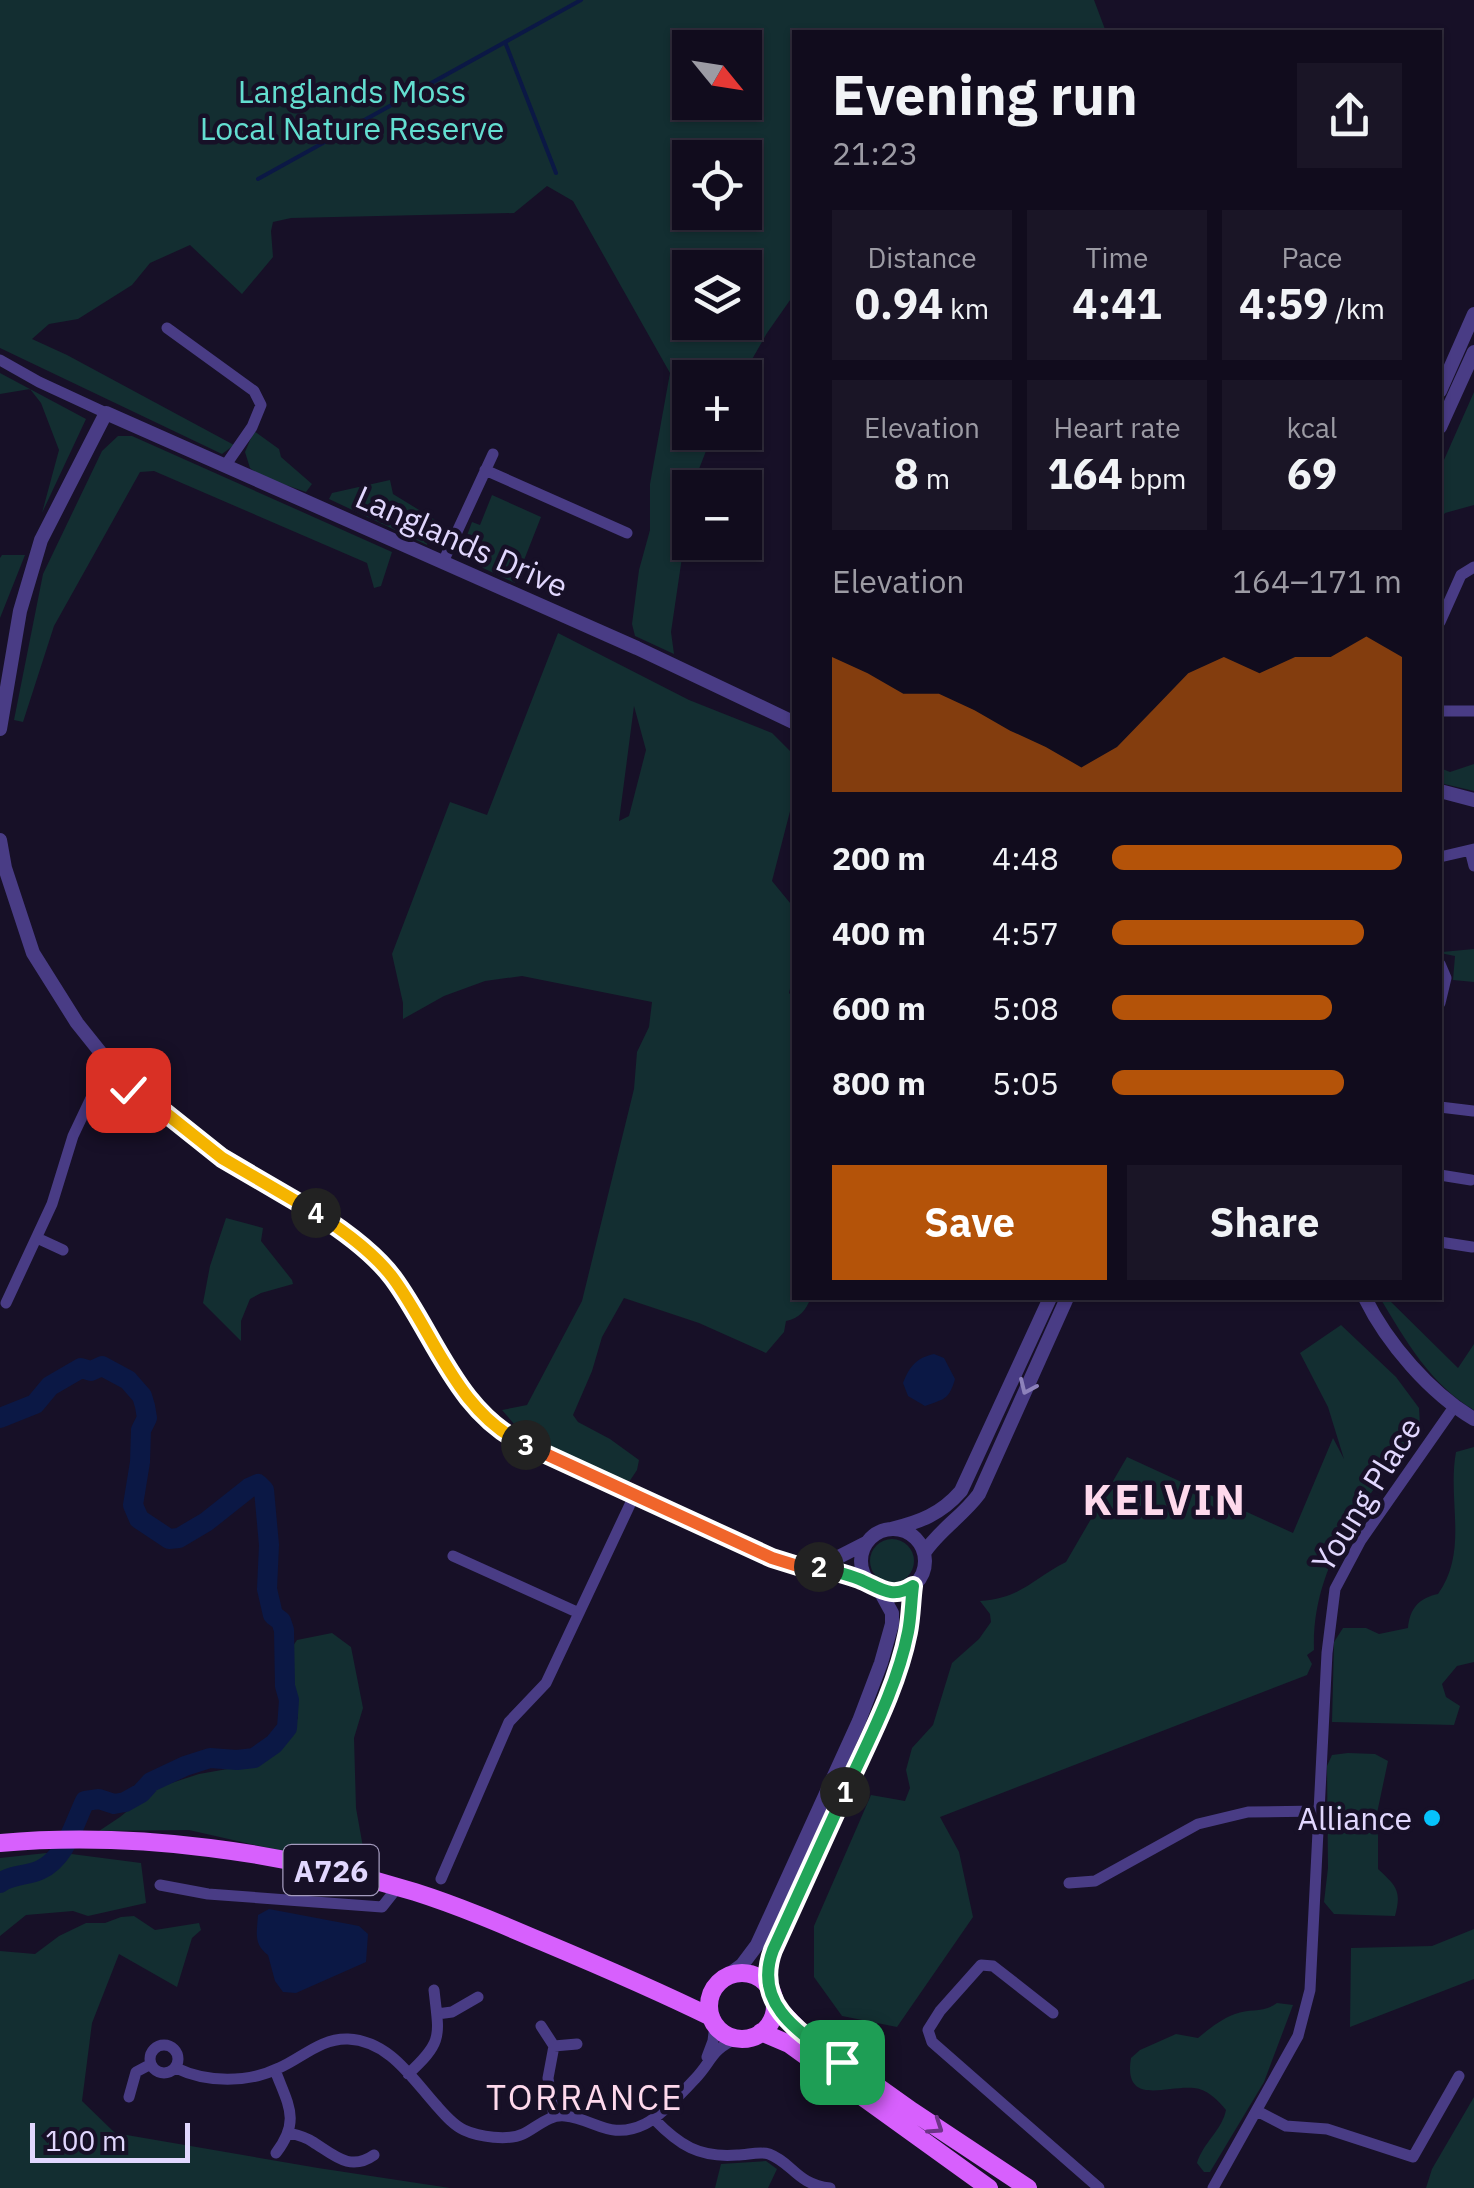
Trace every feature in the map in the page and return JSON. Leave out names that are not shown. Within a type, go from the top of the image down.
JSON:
[{"type":"main road","name":"A726","points":[[0,1842],[118,1841],[215,1849],[311,1866],[398,1888],[476,1914],[645,1986],[738,2038]]},
{"type":"main road","points":[[713,2021],[709,2004],[715,1986],[738,1973],[761,1979],[801,2032],[1028,2188]]},
{"type":"main road","name":"A726","points":[[645,1986],[689,1994],[712,1992]]},
{"type":"main road","points":[[738,2038],[750,2038],[761,2032],[772,2018],[772,1996]]},
{"type":"main road","points":[[761,2032],[790,2044],[989,2188]]},
{"type":"street","points":[[1442,386],[1474,314]]},
{"type":"street","points":[[167,328],[254,391],[261,405],[225,466]]},
{"type":"street","points":[[1442,423],[1474,352]]},
{"type":"street","points":[[0,360],[106,413],[41,540],[20,611],[0,730]]},
{"type":"street","name":"Langlands Drive","points":[[106,413],[637,648],[792,722]]},
{"type":"street","points":[[443,562],[493,454]]},
{"type":"street","points":[[485,470],[627,533]]},
{"type":"street","points":[[1442,618],[1461,575],[1474,567]]},
{"type":"street","points":[[1442,710],[1474,712]]},
{"type":"street","points":[[1442,792],[1474,800]]},
{"type":"street","points":[[0,840],[5,868],[33,953],[108,1064]]},
{"type":"street","points":[[1442,856],[1472,850],[1474,866]]},
{"type":"street","points":[[1442,969],[1446,978],[1442,995]]},
{"type":"street","points":[[123,1058],[132,1062],[138,1077],[133,1087],[123,1092],[112,1090],[104,1077],[108,1064],[123,1058]]},
{"type":"street","points":[[6,1303],[52,1204],[73,1136],[91,1098],[108,1086]]},
{"type":"street","points":[[133,1087],[222,1158],[331,1223],[390,1274],[421,1320],[453,1380],[493,1425],[512,1439],[772,1558],[801,1567],[818,1567],[897,1593],[913,1586]]},
{"type":"street","points":[[1442,1106],[1473,1111]]},
{"type":"street","points":[[1442,1175],[1471,1180]]},
{"type":"street","points":[[37,1238],[63,1250]]},
{"type":"street","points":[[1442,1242],[1472,1247]]},
{"type":"street","points":[[818,1567],[880,1532],[936,1514],[960,1491],[1049,1300]]},
{"type":"street","points":[[772,1996],[768,1968],[773,1950],[896,1673],[908,1634],[913,1586],[922,1573],[924,1553],[978,1494],[1066,1300]]},
{"type":"street","points":[[1366,1300],[1376,1320],[1408,1361],[1454,1408],[1474,1419]]},
{"type":"street","name":"Young Place","points":[[1213,2188],[1298,2036],[1310,1990],[1327,1653],[1335,1590],[1361,1540],[1454,1408]]},
{"type":"street","points":[[441,1879],[509,1722],[546,1683],[634,1496]]},
{"type":"street","points":[[891,1529],[915,1538],[924,1553]]},
{"type":"street","points":[[727,1976],[742,1966],[757,1945],[859,1721],[891,1634],[892,1612],[861,1564],[866,1543]]},
{"type":"street","points":[[453,1556],[579,1614]]},
{"type":"street","points":[[1069,1883],[1095,1881],[1198,1824],[1248,1812],[1320,1811]]},
{"type":"street","points":[[160,1886],[208,1894],[382,1906],[398,1888]]},
{"type":"street","points":[[1053,2012],[992,1966],[981,1965],[928,2030],[932,2042],[1098,2188]]},
{"type":"street","points":[[408,2074],[438,2039],[434,1990]]},
{"type":"street","points":[[437,2014],[457,2010],[478,1998]]},
{"type":"street","points":[[704,2066],[713,2041],[713,2021]]},
{"type":"street","points":[[540,2026],[554,2046],[548,2078],[554,2117]]},
{"type":"street","points":[[176,2068],[190,2074],[237,2079],[275,2070],[314,2048],[343,2039],[357,2040],[387,2052],[447,2117],[467,2131],[508,2137],[520,2136],[554,2117],[566,2116],[594,2126],[632,2129],[654,2119],[724,2044],[738,2038]]},
{"type":"street","points":[[554,2046],[577,2044]]},
{"type":"street","points":[[167,2045],[177,2054],[176,2068],[168,2073],[152,2069],[153,2052],[167,2045]]},
{"type":"street","points":[[129,2098],[136,2072],[151,2064]]},
{"type":"street","points":[[275,2070],[289,2109],[289,2133],[276,2153]]},
{"type":"street","points":[[1257,2111],[1286,2126],[1327,2129],[1413,2157],[1459,2076]]},
{"type":"street","points":[[654,2119],[672,2138],[690,2149],[721,2156],[768,2154],[807,2182],[830,2188]]},
{"type":"street","points":[[289,2133],[310,2139],[329,2154],[350,2163],[365,2162],[374,2155]]},
{"type":"green space","name":"Langlands Moss Local Nature Reserve","points":[[0,0],[1094,0],[1105,30],[792,30],[792,297],[752,360],[672,360],[672,450],[706,450],[699,470],[672,470],[672,560],[682,560],[671,632],[674,654],[635,636],[632,624],[639,570],[650,530],[650,484],[670,373],[573,201],[547,186],[514,213],[291,218],[273,222],[273,257],[242,294],[190,245],[150,263],[132,285],[78,319],[49,324],[32,339],[234,445],[222,454],[0,348]]},
{"type":"green space","points":[[0,373],[30,389],[0,394]]},
{"type":"green space","points":[[30,389],[86,419],[42,513],[59,450],[41,403]]},
{"type":"green space","points":[[1474,392],[1474,505],[1442,517],[1442,464]]},
{"type":"green space","points":[[254,431],[279,449],[281,457],[312,484],[306,492],[260,476],[250,468],[245,452]]},
{"type":"green space","points":[[118,436],[132,436],[392,552],[381,586],[374,588],[367,563],[154,471],[140,472],[54,626],[23,722],[14,720],[43,574],[102,451]]},
{"type":"green space","points":[[390,480],[393,494],[437,521],[427,545],[329,499],[332,493]]},
{"type":"green space","points":[[492,495],[541,517],[515,583],[461,552],[472,522],[480,525]]},
{"type":"green space","points":[[25,555],[0,618],[0,558]]},
{"type":"green space","points":[[558,633],[689,700],[772,733],[792,753],[792,804],[772,881],[792,905],[792,1300],[810,1300],[802,1313],[786,1321],[784,1332],[766,1353],[699,1323],[624,1298],[602,1337],[573,1415],[639,1460],[629,1482],[570,1458],[521,1432],[502,1410],[527,1405],[582,1301],[634,1089],[637,1052],[649,1027],[652,1002],[522,976],[485,981],[444,996],[403,1019],[392,954],[450,802],[487,815]],"holes":[[[634,706],[646,750],[629,816],[619,821]]]},
{"type":"green space","points":[[1474,764],[1474,791],[1442,783],[1442,769],[1450,772]]},
{"type":"green space","points":[[1474,949],[1474,982],[1453,980],[1455,956],[1442,952]]},
{"type":"green space","points":[[226,1218],[263,1228],[261,1241],[293,1284],[250,1299],[241,1321],[241,1341],[203,1303]]},
{"type":"green space","points":[[1381,1300],[1389,1300],[1458,1368],[1474,1344],[1474,1410],[1444,1388]]},
{"type":"green space","points":[[1341,1325],[1396,1377],[1419,1408],[1420,1426],[1364,1504],[1333,1558],[1322,1587],[1314,1650],[1307,1655],[1312,1664],[1307,1675],[940,1817],[959,1852],[973,1917],[897,2027],[842,2016],[814,1977],[814,1926],[871,1795],[905,1801],[910,1788],[906,1770],[912,1748],[933,1725],[952,1663],[979,1639],[991,1622],[980,1601],[1017,1592],[1066,1562],[1127,1457],[1293,1533],[1333,1438],[1344,1459],[1328,1407],[1300,1353]]},
{"type":"green space","points":[[1474,1447],[1474,1662],[1457,1666],[1442,1684],[1446,1697],[1460,1706],[1454,1725],[1332,1722],[1334,1642],[1343,1628],[1366,1628],[1379,1634],[1408,1628],[1417,1605],[1438,1594],[1447,1578],[1455,1543],[1456,1452]]},
{"type":"green space","points":[[892,1539],[908,1545],[914,1561],[908,1577],[892,1583],[876,1577],[870,1561],[876,1545]]},
{"type":"green space","points":[[332,1633],[351,1647],[363,1708],[354,1738],[356,1808],[366,1864],[295,1854],[189,1830],[99,1831],[156,1788],[233,1768],[282,1746],[298,1718],[284,1659],[297,1640]]},
{"type":"green space","points":[[1375,1754],[1388,1761],[1376,1818],[1378,1869],[1396,1889],[1395,1916],[1334,1914],[1324,1902],[1328,1868],[1327,1766],[1332,1755]]},
{"type":"green space","points":[[56,1852],[141,1863],[146,1903],[88,1916],[73,1911],[26,1915],[0,1936],[0,1885],[10,1884],[48,1857],[0,1877],[0,1858]]},
{"type":"green space","points":[[134,1916],[155,1930],[199,1923],[201,1930],[192,1938],[177,1987],[119,1954],[92,2023],[82,2101],[115,2133],[450,2188],[0,2188],[0,1951],[35,1954],[86,1923]]},
{"type":"green space","points":[[1474,1929],[1474,1979],[1350,2027],[1351,1948],[1432,1946]]},
{"type":"green space","points":[[1277,2003],[1293,2005],[1264,2082],[1210,2172],[1204,2172],[1197,2163],[1226,2110],[1199,2089],[1140,2088],[1130,2073],[1131,2058],[1176,2034],[1198,2038],[1230,2016]]},
{"type":"green space","points":[[1474,2097],[1474,2188],[1426,2188],[1432,2169]]},
{"type":"green space","points":[[766,2161],[777,2169],[768,2188],[715,2188],[721,2164]]},
{"type":"water","points":[[934,1354],[944,1358],[955,1379],[945,1398],[925,1406],[908,1396],[903,1383],[914,1364]]},
{"type":"water","points":[[269,1909],[359,1926],[368,1934],[366,1962],[296,1993],[283,1992],[257,1937],[258,1915]]},
{"type":"waterway","points":[[258,179],[581,0]]},
{"type":"waterway","points":[[505,42],[556,173]]},
{"type":"waterway","points":[[0,1418],[35,1404],[50,1386],[81,1368],[91,1371],[102,1366],[128,1380],[145,1406],[147,1418],[141,1430],[133,1505],[139,1519],[169,1539],[179,1538],[258,1484],[264,1490],[269,1545],[267,1589],[273,1615],[284,1630],[289,1700],[287,1728],[274,1744],[254,1758],[210,1758],[151,1782],[125,1802],[85,1801],[68,1840],[49,1865],[0,1883]]},
{"type":"place","name":"Alliance","points":[[1432,1818]]},
{"type":"district","name":"KELVIN","points":[[1165,1499]]},
{"type":"district","name":"TORRANCE","points":[[585,2097]]},
{"type":"route","points":[[128,1090],[133,1087],[222,1158],[300,1203],[360,1246],[390,1274],[421,1320],[453,1380],[493,1425],[510,1438],[772,1558],[854,1577],[888,1593],[913,1586],[908,1634],[896,1673],[768,1968],[774,2005],[794,2027],[842,2062]]}]
